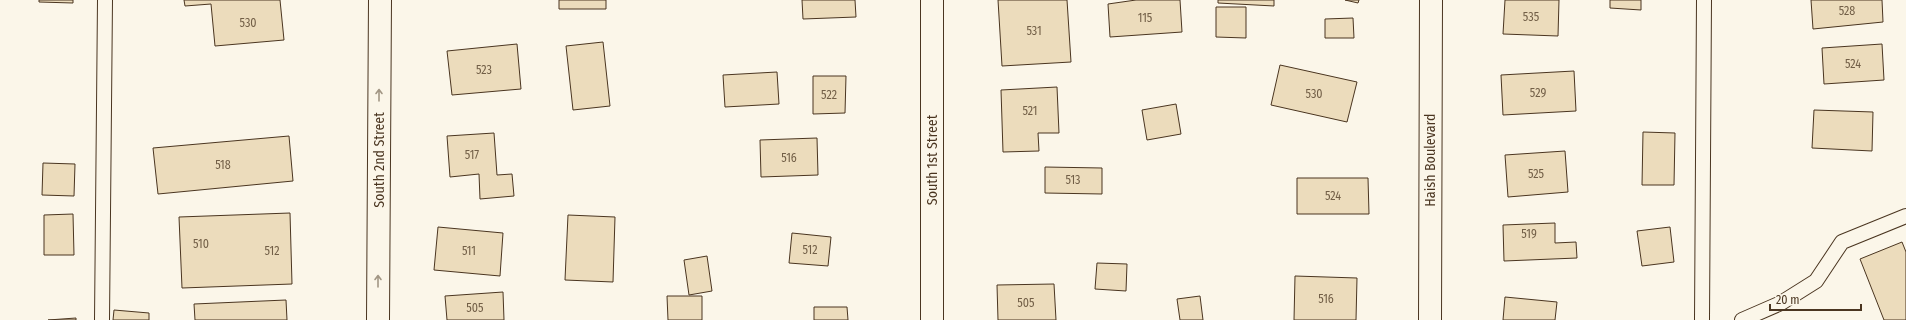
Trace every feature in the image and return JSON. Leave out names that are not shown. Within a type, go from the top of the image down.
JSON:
[{"type":"street","name":"South 2nd Street","points":[[378,320],[380,0]]},
{"type":"street","name":"South 1st Street","points":[[932,0],[932,320]]},
{"type":"street","name":"Haish Boulevard","points":[[1430,320],[1431,0]]},
{"type":"lane","points":[[102,320],[105,0]]},
{"type":"lane","points":[[1702,320],[1704,0]]},
{"type":"lane","points":[[1742,320],[1781,303],[1816,281],[1842,242],[1906,216]]},
{"type":"building","points":[[39,0],[73,0],[73,3],[39,2]]},
{"type":"building","points":[[184,0],[280,0],[284,40],[215,46],[211,4],[185,6]]},
{"type":"building","points":[[559,0],[606,0],[606,9],[559,9]]},
{"type":"building","points":[[802,0],[855,0],[856,17],[803,19]]},
{"type":"building","points":[[998,0],[1067,0],[1071,62],[1002,66]]},
{"type":"building","points":[[1136,0],[1180,0],[1182,32],[1110,37],[1108,4]]},
{"type":"building","points":[[1218,0],[1274,0],[1274,6],[1218,3]]},
{"type":"building","points":[[1345,0],[1359,0],[1358,3]]},
{"type":"building","points":[[1505,0],[1559,0],[1558,36],[1503,34]]},
{"type":"building","points":[[1610,0],[1641,0],[1641,10],[1610,8]]},
{"type":"building","points":[[1811,0],[1882,0],[1883,22],[1813,29]]},
{"type":"building","points":[[1216,7],[1246,7],[1246,38],[1216,37]]},
{"type":"building","points":[[1353,18],[1354,38],[1325,38],[1325,19]]},
{"type":"building","points":[[603,42],[610,106],[573,110],[566,46]]},
{"type":"building","points":[[517,44],[521,89],[452,95],[447,51]]},
{"type":"building","points":[[1882,44],[1884,80],[1824,84],[1822,48]]},
{"type":"building","points":[[1280,65],[1357,82],[1347,122],[1271,105]]},
{"type":"building","points":[[1574,71],[1576,111],[1503,115],[1501,75]]},
{"type":"building","points":[[777,72],[779,104],[725,107],[723,75]]},
{"type":"building","points":[[813,76],[846,76],[845,113],[813,114]]},
{"type":"building","points":[[1057,87],[1059,133],[1038,133],[1039,151],[1003,152],[1001,90]]},
{"type":"building","points":[[1176,104],[1181,134],[1147,140],[1142,110]]},
{"type":"building","points":[[1814,110],[1873,112],[1872,151],[1812,148]]},
{"type":"building","points":[[1643,132],[1675,133],[1674,185],[1642,185]]},
{"type":"building","points":[[494,133],[497,175],[512,174],[514,196],[480,199],[479,174],[450,177],[447,136]]},
{"type":"building","points":[[289,136],[293,181],[158,194],[153,148]]},
{"type":"building","points":[[817,138],[818,175],[761,177],[760,140]]},
{"type":"building","points":[[1565,151],[1568,192],[1508,197],[1505,155]]},
{"type":"building","points":[[43,163],[75,164],[74,196],[42,195]]},
{"type":"building","points":[[1045,167],[1102,168],[1102,194],[1045,193]]},
{"type":"building","points":[[1297,178],[1368,178],[1369,214],[1297,214]]},
{"type":"building","points":[[290,213],[292,284],[182,288],[179,217]]},
{"type":"building","points":[[73,214],[74,255],[44,255],[44,215]]},
{"type":"building","points":[[568,215],[615,217],[613,282],[565,280]]},
{"type":"building","points":[[1555,223],[1555,243],[1576,242],[1577,258],[1504,261],[1503,225]]},
{"type":"building","points":[[438,227],[503,233],[500,276],[434,270]]},
{"type":"building","points":[[1670,227],[1674,262],[1642,266],[1637,231]]},
{"type":"building","points":[[792,233],[831,237],[828,266],[789,263]]},
{"type":"building","points":[[1902,242],[1906,252],[1906,320],[1884,320],[1860,259]]},
{"type":"building","points":[[707,256],[712,291],[689,295],[684,260]]},
{"type":"building","points":[[1097,263],[1127,264],[1126,291],[1095,289]]},
{"type":"building","points":[[1295,276],[1357,278],[1356,320],[1294,320]]},
{"type":"building","points":[[1054,284],[1056,320],[998,320],[997,285]]},
{"type":"building","points":[[503,292],[504,320],[447,320],[445,296]]},
{"type":"building","points":[[667,296],[702,296],[702,320],[668,320]]},
{"type":"building","points":[[1200,296],[1203,320],[1180,320],[1177,299]]},
{"type":"building","points":[[1505,297],[1557,302],[1555,320],[1503,320]]},
{"type":"building","points":[[286,300],[287,320],[195,320],[194,304]]},
{"type":"building","points":[[814,307],[847,307],[848,320],[814,320]]},
{"type":"building","points":[[114,310],[149,313],[149,320],[113,320]]},
{"type":"building","points":[[76,318],[76,320],[48,320]]}]
